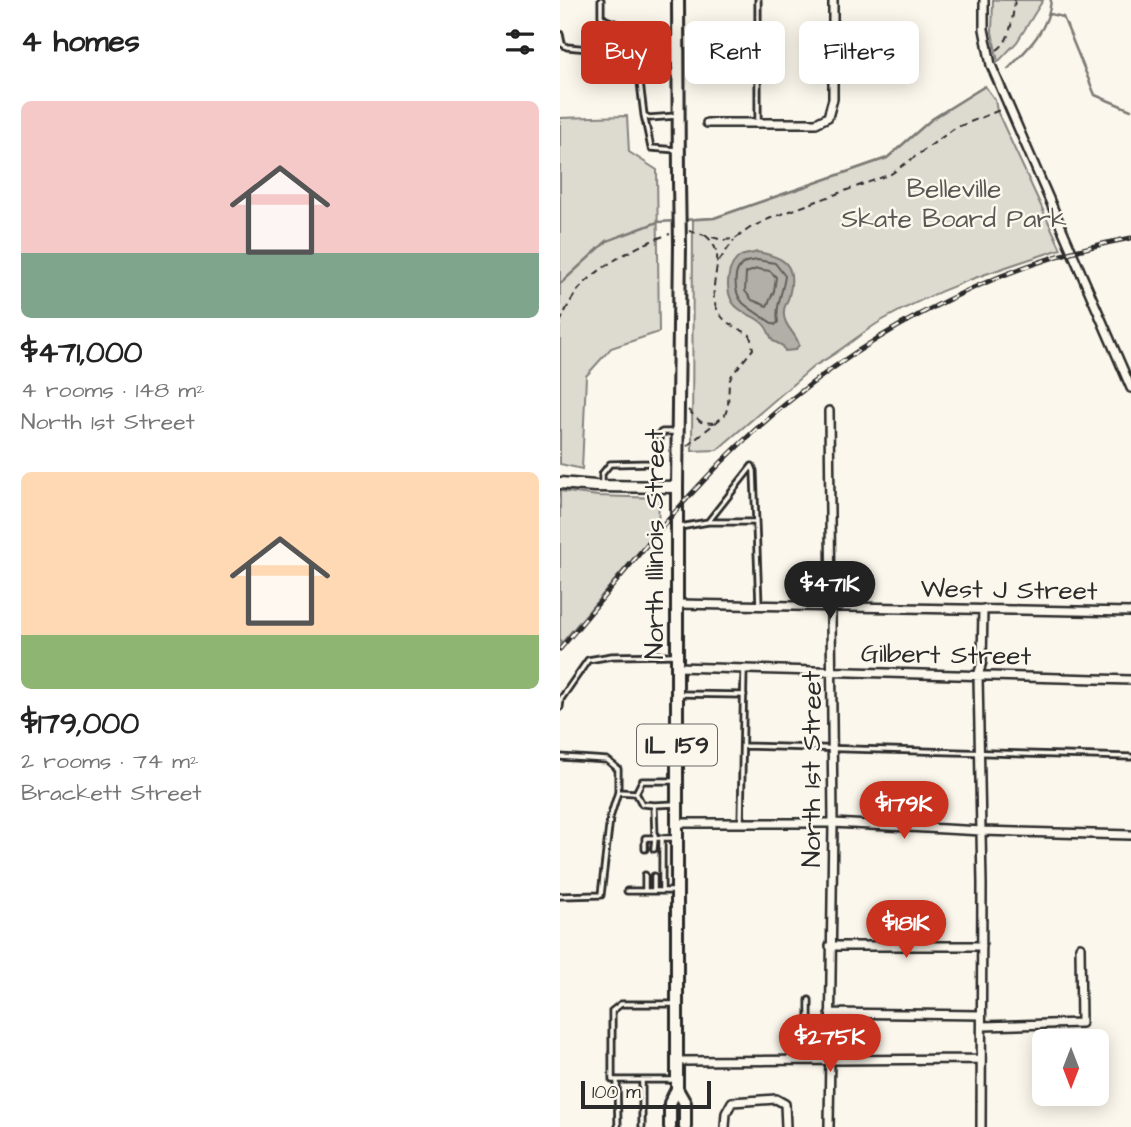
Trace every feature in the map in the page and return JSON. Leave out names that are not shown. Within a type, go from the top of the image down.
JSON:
[{"type":"main road","name":"North Illinois Street","points":[[678,0],[678,1084],[685,1103],[685,1127]]},
{"type":"main road","name":"North Illinois Street","points":[[670,1127],[670,1103],[678,1084]]},
{"type":"street","points":[[707,123],[816,123],[828,117],[833,99],[833,0]]},
{"type":"street","points":[[984,0],[984,29],[988,52],[1006,105],[1131,388]]},
{"type":"street","name":"North 1st Street","points":[[829,1127],[833,823],[830,411]]},
{"type":"street","points":[[560,483],[677,487]]},
{"type":"street","name":"West J Street","points":[[677,604],[1131,612]]},
{"type":"street","points":[[981,1127],[982,831],[978,676],[982,662],[983,610]]},
{"type":"street","name":"Gilbert Street","points":[[677,667],[1131,680]]},
{"type":"street","points":[[678,824],[833,823],[1131,835]]},
{"type":"street","points":[[830,946],[982,946]]},
{"type":"street","points":[[983,1026],[1081,1023],[1080,947]]},
{"type":"street","points":[[830,1013],[981,1015]]},
{"type":"street","points":[[678,1061],[981,1059]]},
{"type":"street","points":[[725,1127],[726,1113],[732,1102],[776,1099],[785,1104],[786,1127]]},
{"type":"lane","points":[[601,0],[601,16],[609,21]]},
{"type":"lane","points":[[758,0],[758,122]]},
{"type":"lane","points":[[560,34],[561,45],[567,47],[634,53],[650,148],[679,150]]},
{"type":"lane","points":[[644,116],[649,118],[680,115]]},
{"type":"lane","points":[[602,486],[602,474],[610,464],[652,463],[658,457],[659,434],[677,432]]},
{"type":"lane","points":[[708,522],[752,466],[759,605]]},
{"type":"lane","points":[[677,527],[708,522],[755,522]]},
{"type":"lane","points":[[560,706],[561,699],[588,660],[612,656],[677,655]]},
{"type":"lane","points":[[741,823],[744,669]]},
{"type":"lane","points":[[677,694],[744,695]]},
{"type":"lane","points":[[743,746],[1131,757]]},
{"type":"lane","points":[[560,757],[607,760],[618,769],[618,792],[610,818],[601,895],[560,896]]},
{"type":"lane","points":[[636,793],[642,781],[678,781]]},
{"type":"lane","points":[[618,792],[636,793]]},
{"type":"lane","points":[[636,793],[642,804],[678,804]]},
{"type":"lane","points":[[654,804],[654,849]]},
{"type":"lane","points":[[645,849],[645,838],[678,838]]},
{"type":"lane","points":[[662,838],[662,891]]},
{"type":"lane","points":[[645,875],[645,891]]},
{"type":"lane","points":[[654,876],[654,891]]},
{"type":"lane","points":[[627,891],[678,891]]},
{"type":"lane","points":[[809,1000],[809,1060]]},
{"type":"lane","points":[[678,1003],[621,1004],[612,1011],[612,1080],[678,1084]]},
{"type":"lane","points":[[617,1080],[618,1127]]},
{"type":"lane","points":[[642,1080],[642,1127]]},
{"type":"path","points":[[995,51],[1001,48],[1008,36],[1015,0]]},
{"type":"path","points":[[692,443],[725,415],[729,406],[729,382],[753,349],[750,335],[722,317],[712,291],[718,262],[735,239],[771,218],[891,174],[955,128],[1006,105]]},
{"type":"path","points":[[686,231],[723,240],[735,239]]},
{"type":"path","points":[[560,323],[570,302],[584,284],[637,247],[676,232]]},
{"type":"path","points":[[705,234],[715,245],[718,262]]},
{"type":"path","points":[[678,401],[701,422],[717,423]]},
{"type":"green space","points":[[993,0],[1043,0],[1017,42],[998,62],[992,32]]},
{"type":"green space","name":"Belleville Skate Board Park","points":[[985,86],[995,100],[997,111],[1061,249],[947,289],[881,321],[814,366],[717,450],[692,451],[693,219],[714,218],[887,158],[932,119]]},
{"type":"green space","points":[[627,116],[629,152],[657,170],[659,332],[611,348],[586,376],[582,469],[560,464],[560,118]]},
{"type":"green space","points":[[560,491],[598,496],[659,498],[658,529],[560,645]]},
{"type":"water","points":[[757,252],[782,260],[790,270],[791,285],[784,316],[798,341],[799,345],[795,350],[785,351],[783,346],[773,341],[762,322],[740,310],[730,298],[728,278],[732,265],[741,256]]},
{"type":"waterway","points":[[1008,69],[1042,30],[1051,0]]},
{"type":"waterway","points":[[1050,14],[1063,17],[1095,95],[1131,110]]},
{"type":"waterway","points":[[683,220],[714,218],[887,158],[932,119],[985,86]]},
{"type":"waterway","points":[[560,284],[607,241],[658,222],[677,221]]},
{"type":"railway","points":[[560,649],[668,520],[714,470],[779,409],[824,375],[920,314],[971,289],[1023,268],[1131,238]]}]
